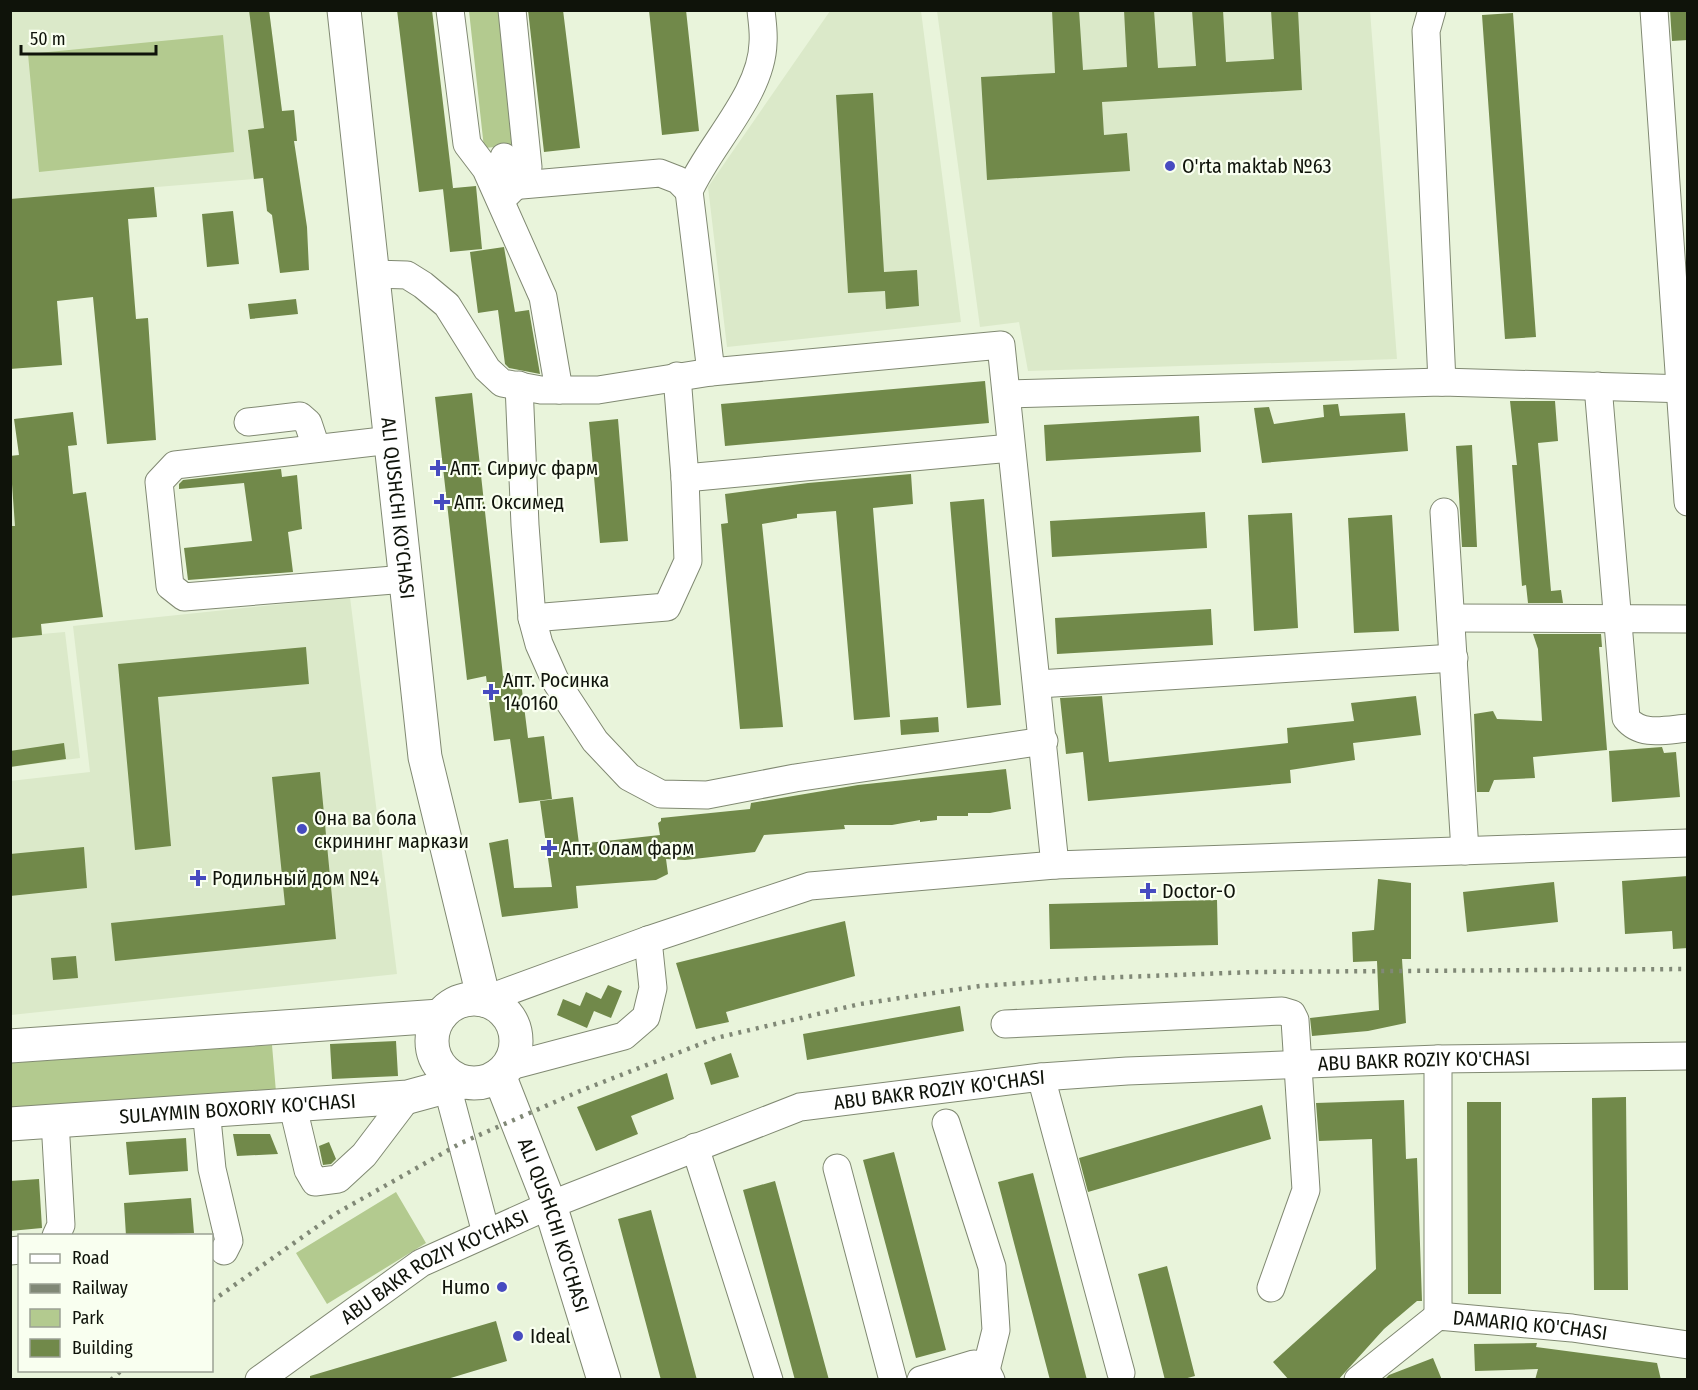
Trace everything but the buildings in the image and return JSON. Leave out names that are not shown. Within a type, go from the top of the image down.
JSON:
[{"type":"main road","name":"ALI QUSHCHI KO'CHASI","points":[[344,10],[425,757],[484,1000]]},
{"type":"main road","points":[[484,1000],[497,1005],[514,1027],[516,1041],[514,1055],[503,1071],[482,1082],[455,1084],[434,1055],[432,1041],[434,1028],[440,1016],[459,1001],[484,1000]]},
{"type":"main road","points":[[10,1046],[440,1016]]},
{"type":"main road","points":[[402,1019],[425,1044],[427,1057],[427,1073],[408,1098]]},
{"type":"main road","name":"ALI QUSHCHI KO'CHASI","points":[[503,1071],[550,1205],[604,1380]]},
{"type":"main road","name":"SULAYMIN BOXORIY KO'CHASI","points":[[10,1124],[292,1103],[408,1098],[455,1084]]},
{"type":"street","points":[[450,10],[467,144],[508,193],[543,297],[559,390]]},
{"type":"street","points":[[508,193],[523,178],[528,167],[512,10]]},
{"type":"street","points":[[711,372],[689,191],[698,170],[755,79],[764,44],[761,10]]},
{"type":"street","points":[[1432,10],[1426,31],[1442,382]]},
{"type":"street","points":[[1654,10],[1684,389],[1688,502]]},
{"type":"street","points":[[504,157],[500,168],[502,180],[510,186],[508,193]]},
{"type":"street","points":[[508,193],[660,173],[678,180],[689,191]]},
{"type":"street","points":[[373,274],[407,275],[423,285],[447,305],[487,369],[502,383],[541,390],[598,390],[711,372],[1000,345],[1038,684],[1055,865]]},
{"type":"street","points":[[532,618],[667,607],[688,561],[685,477],[677,376]]},
{"type":"street","points":[[1007,394],[1442,382],[1684,389]]},
{"type":"street","points":[[519,385],[525,525],[532,618],[539,644],[555,680],[595,741],[629,777],[662,794],[707,795],[795,778],[1044,741]]},
{"type":"street","points":[[1599,386],[1626,718],[1634,728],[1650,731],[1688,728]]},
{"type":"street","points":[[248,422],[300,416],[308,423],[316,447]]},
{"type":"street","points":[[391,440],[175,465],[159,482],[170,586],[184,597],[406,579]]},
{"type":"street","points":[[685,477],[1011,448]]},
{"type":"street","points":[[1444,512],[1465,851]]},
{"type":"street","points":[[1451,618],[1688,619]]},
{"type":"street","points":[[1038,684],[1454,658]]},
{"type":"street","points":[[484,1000],[648,940],[810,886],[1055,865],[1688,843]]},
{"type":"street","points":[[503,1071],[624,1036],[646,1017],[653,988],[648,940]]},
{"type":"street","points":[[1005,1024],[1282,1011],[1292,1014],[1295,1020],[1306,1190],[1271,1288]]},
{"type":"street","name":"ABU BAKR ROZIY KO'CHASI","points":[[259,1380],[286,1370],[421,1263],[550,1205],[800,1107],[1041,1077],[1298,1063],[1688,1056]]},
{"type":"street","points":[[1438,1059],[1438,1316]]},
{"type":"street","points":[[1041,1077],[1121,1373]]},
{"type":"street","points":[[455,1084],[486,1233]]},
{"type":"street","points":[[292,1103],[308,1170],[315,1182],[338,1179],[364,1155],[408,1098]]},
{"type":"street","points":[[206,1109],[212,1169],[229,1241],[224,1251]]},
{"type":"street","points":[[55,1121],[61,1225],[57,1234]]},
{"type":"street","points":[[921,1380],[974,1364],[988,1375],[996,1330],[992,1267],[946,1123]]},
{"type":"street","points":[[695,1148],[768,1380]]},
{"type":"street","points":[[837,1168],[893,1380]]},
{"type":"street","name":"DAMARIQ KO'CHASI","points":[[1358,1380],[1438,1316],[1572,1328],[1688,1344]]},
{"type":"shaded area","points":[[11,11],[269,11],[282,111],[262,113],[264,128],[248,130],[254,179],[11,199]]},
{"type":"shaded area","points":[[830,11],[921,11],[961,322],[727,347],[708,187]]},
{"type":"shaded area","name":"O'rta maktab №63","points":[[937,11],[1370,11],[1397,359],[1028,371],[1019,322],[980,327]]},
{"type":"shaded area","points":[[22,454],[42,634],[65,632],[80,758],[11,767],[10,456]]},
{"type":"shaded area","name":"Родильный дом №4","points":[[350,597],[397,974],[11,1015],[10,781],[90,772],[73,626]]},
{"type":"green space","points":[[469,11],[502,11],[517,145],[484,148]]},
{"type":"green space","points":[[223,35],[234,152],[39,172],[28,54]]},
{"type":"green space","points":[[272,1045],[276,1092],[11,1110],[11,1063]]},
{"type":"green space","points":[[396,1192],[426,1243],[327,1304],[296,1253]]},
{"type":"railway","points":[[213,1300],[335,1214],[461,1143],[580,1091],[716,1038],[860,1004],[980,986],[1096,978],[1254,972],[1688,969]]},
{"type":"railway","points":[[111,1380],[120,1372]]},
{"type":"place","name":"O'rta maktab №63","points":[[1170,166]]},
{"type":"place","name":"Апт. Сириус фарм","points":[[438,468]]},
{"type":"place","name":"Апт. Оксимед","points":[[442,502]]},
{"type":"place","name":"Апт. Росинка 140160","points":[[491,692]]},
{"type":"place","name":"Она ва бола скрининг маркази","points":[[302,829]]},
{"type":"place","name":"Апт. Олам фарм","points":[[549,848]]},
{"type":"place","name":"Родильный дом №4","points":[[198,878]]},
{"type":"place","name":"Doctor-O","points":[[1148,891]]},
{"type":"place","name":"Humo","points":[[502,1287]]},
{"type":"place","name":"Ideal","points":[[518,1336]]}]
